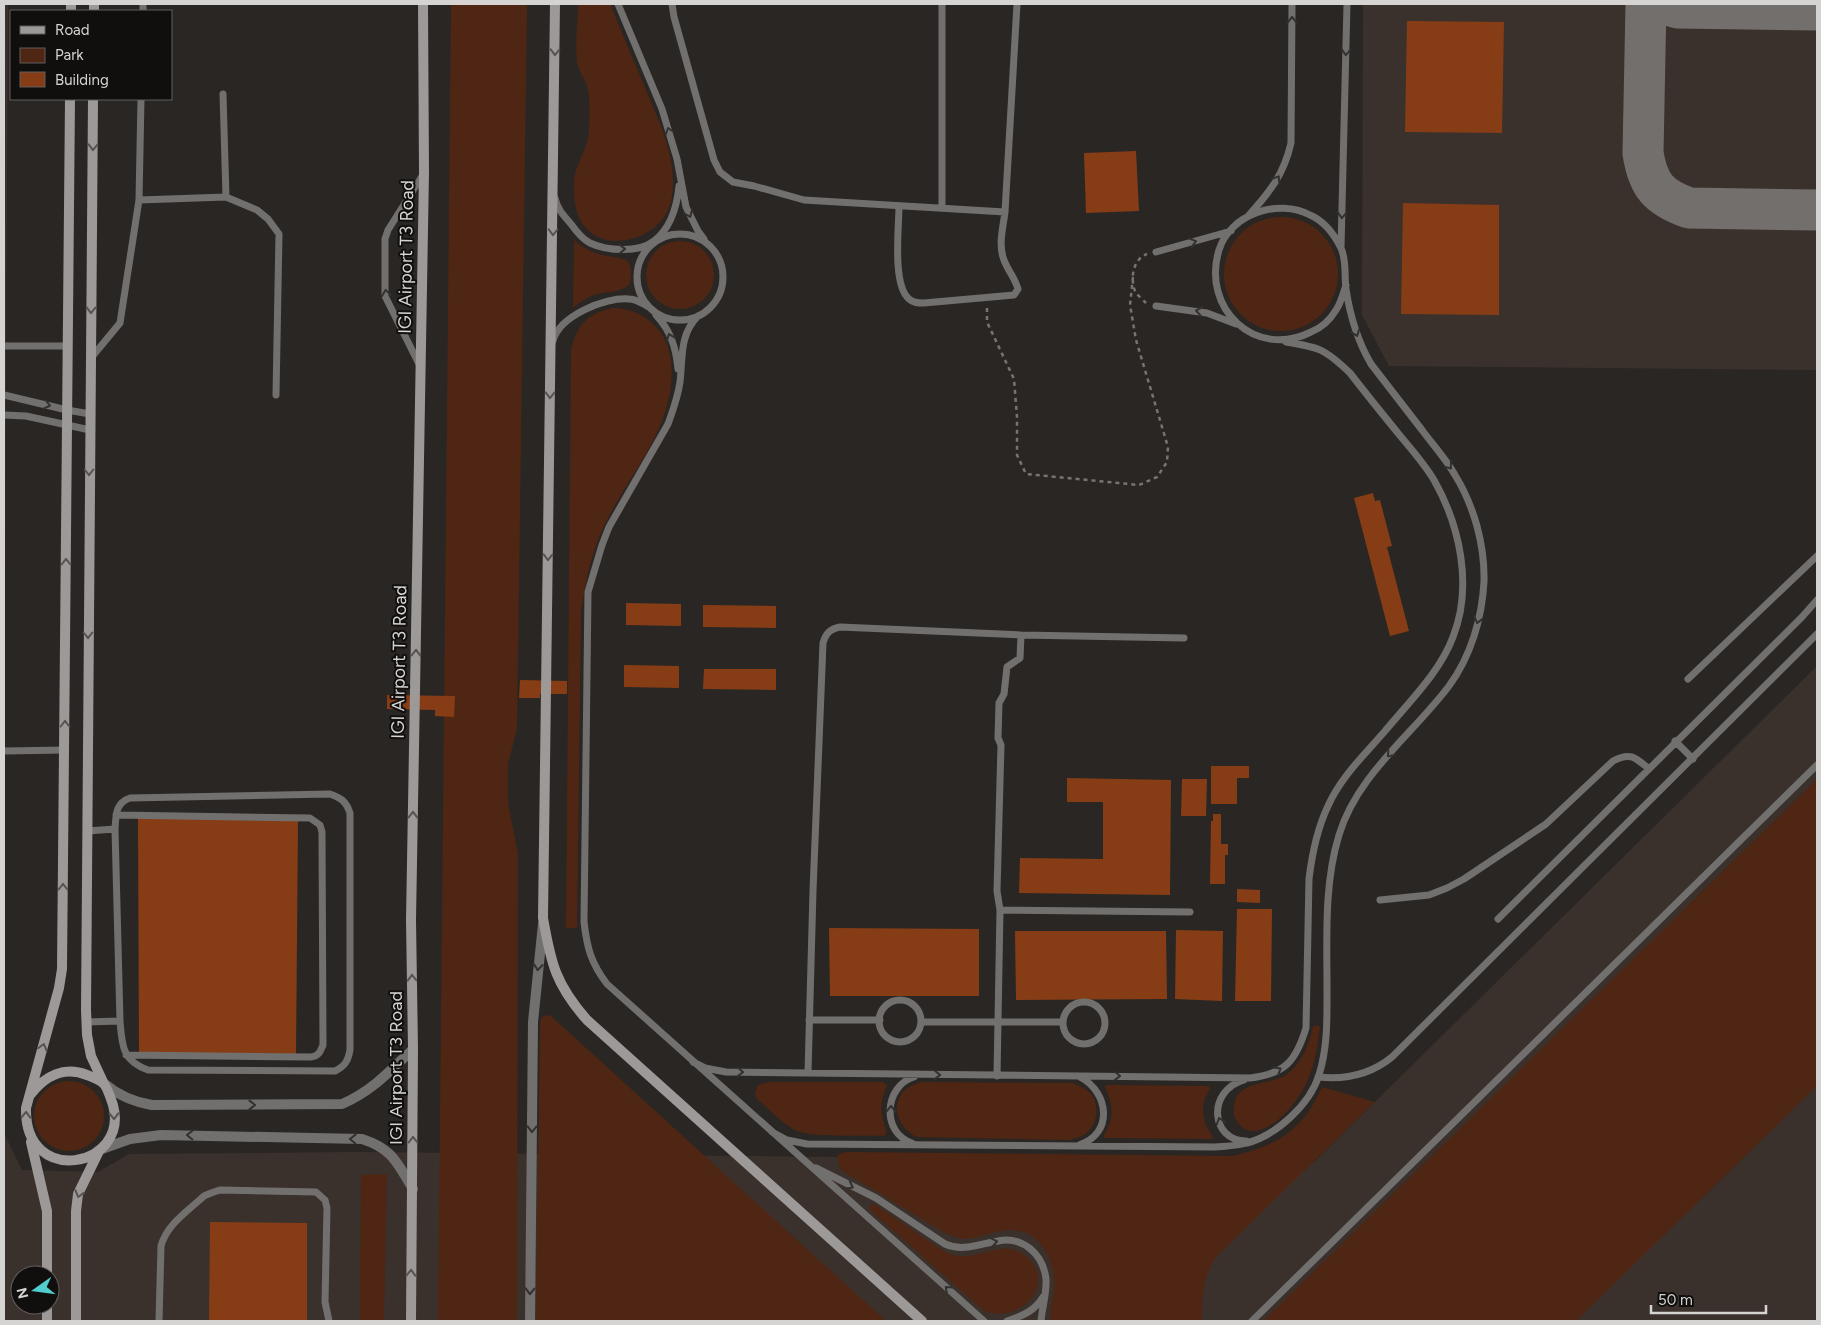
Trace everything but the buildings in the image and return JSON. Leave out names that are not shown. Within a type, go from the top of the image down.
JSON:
[{"type":"main road","name":"IGI Airport T3 Road","points":[[411,1321],[413,1048],[410,920],[424,172],[423,4]]},
{"type":"main road","points":[[555,4],[543,918],[550,954],[558,979],[570,1001],[587,1020],[922,1321]]},
{"type":"main road","points":[[47,1265],[47,1211],[26,1122],[26,1108],[59,988],[62,969],[70,100]]},
{"type":"main road","points":[[76,1321],[76,1211],[78,1194],[100,1150],[108,1141],[114,1127],[115,1112],[111,1098],[91,1056],[86,1022],[93,100]]},
{"type":"main road","points":[[31,1094],[39,1083],[51,1075],[64,1072],[78,1072],[104,1084]]},
{"type":"main road","points":[[30,1136],[37,1147],[48,1155],[60,1160],[73,1161],[86,1158],[100,1150]]},
{"type":"street","points":[[530,1321],[533,1022],[543,918]]},
{"type":"street","points":[[104,1084],[124,1097],[136,1102],[152,1105],[342,1104],[377,1084],[413,1048]]},
{"type":"street","points":[[100,1150],[130,1139],[162,1135],[362,1139],[376,1143],[386,1150],[396,1160],[413,1189]]},
{"type":"lane","points":[[618,4],[662,109],[677,159],[689,214],[698,232],[710,244],[718,256],[723,269],[723,284],[718,297],[710,308],[691,323],[684,337],[680,384],[668,424],[609,527],[588,592],[584,922],[590,956],[602,977],[693,1062],[982,1319],[990,1321]]},
{"type":"lane","points":[[672,4],[676,26],[714,160],[720,172],[733,182],[804,200],[1005,212]]},
{"type":"lane","points":[[942,4],[942,208]]},
{"type":"lane","points":[[899,206],[899,276],[905,295],[910,301],[917,303],[987,299],[1014,295],[1018,290],[1016,280],[1004,262],[1001,252],[1017,4]]},
{"type":"lane","points":[[1238,325],[1225,309],[1216,290],[1215,269],[1220,248],[1230,230],[1246,217],[1267,195],[1287,161],[1291,143],[1292,4]]},
{"type":"lane","points":[[1341,248],[1347,4]]},
{"type":"lane","points":[[223,94],[226,197]]},
{"type":"lane","points":[[91,358],[120,323],[139,200],[141,100]]},
{"type":"lane","points":[[421,368],[385,296],[385,239],[388,230],[424,172]]},
{"type":"lane","points":[[680,178],[678,201],[673,215],[661,234],[643,254],[637,268],[637,283],[641,297],[667,328],[672,338],[680,384]]},
{"type":"lane","points":[[554,188],[556,202],[561,213],[579,235],[603,248],[630,249],[675,233],[688,233],[710,244]]},
{"type":"lane","points":[[139,200],[226,197],[257,210],[268,218],[279,234],[276,395]]},
{"type":"lane","points":[[772,1132],[788,1140],[807,1144],[1215,1148],[1246,1144],[1274,1132],[1297,1110],[1318,1077],[1327,1031],[1327,916],[1329,887],[1332,860],[1340,832],[1358,793],[1450,685],[1465,658],[1475,635],[1481,609],[1484,580],[1482,553],[1477,526],[1469,502],[1455,473],[1371,364],[1362,349],[1355,332],[1349,308],[1346,264],[1341,248],[1328,228],[1310,214],[1289,208],[1267,209],[1246,217]]},
{"type":"lane","points":[[1156,252],[1230,230]]},
{"type":"lane","points":[[1277,341],[1300,338],[1320,328],[1336,311],[1346,285]]},
{"type":"lane","points":[[551,346],[554,334],[560,326],[592,306],[618,299],[636,300],[661,316],[673,320],[686,320],[698,316]]},
{"type":"lane","points":[[1156,306],[1207,312],[1238,325],[1257,336],[1310,346],[1325,352],[1337,361],[1350,373],[1433,479],[1446,504],[1454,527],[1463,579],[1461,606],[1454,636],[1443,657],[1429,678],[1341,784],[1328,805],[1315,846],[1308,879],[1306,1028],[1298,1051],[1284,1067],[1274,1074],[1234,1082],[1219,1099],[1217,1111],[1224,1132],[1234,1139],[1244,1141],[1259,1139]]},
{"type":"lane","points":[[4,346],[68,346]]},
{"type":"lane","points":[[4,395],[90,414]]},
{"type":"lane","points":[[4,415],[26,416],[90,430]]},
{"type":"lane","points":[[1688,679],[1817,556]]},
{"type":"lane","points":[[1498,919],[1817,600]]},
{"type":"lane","points":[[808,1073],[823,643],[829,631],[840,627],[1021,635],[1184,638]]},
{"type":"lane","points":[[1318,1077],[1332,1079],[1355,1076],[1380,1066],[1392,1057],[1817,634]]},
{"type":"lane","points":[[997,1076],[1000,910],[997,892],[1001,745],[998,738],[999,702],[1004,694],[1008,667],[1020,658],[1021,635]]},
{"type":"lane","points":[[1676,741],[1693,759]]},
{"type":"lane","points":[[4,751],[64,750]]},
{"type":"lane","points":[[1380,900],[1429,895],[1464,879],[1546,824],[1612,762],[1621,757],[1629,756],[1636,758],[1649,768]]},
{"type":"lane","points":[[1252,1321],[1817,765]]},
{"type":"lane","points":[[330,794],[340,798],[347,804],[350,813],[350,1050],[348,1060],[342,1068],[335,1071],[148,1070],[136,1066],[126,1055],[121,1039],[115,830],[116,815],[120,803],[130,798],[330,794]]},
{"type":"lane","points":[[116,815],[310,818],[320,824],[322,832],[323,1045],[320,1052],[316,1056],[311,1057],[126,1055]]},
{"type":"lane","points":[[87,831],[115,830]]},
{"type":"lane","points":[[1000,910],[1190,912]]},
{"type":"lane","points":[[900,1000],[913,1005],[918,1010],[921,1022],[916,1034],[911,1039],[898,1042],[886,1036],[881,1030],[880,1020],[883,1010],[887,1005],[900,1000]]},
{"type":"lane","points":[[1084,1002],[1091,1003],[1101,1011],[1104,1024],[1100,1036],[1089,1043],[1082,1044],[1070,1038],[1065,1032],[1063,1022],[1066,1012],[1071,1007],[1077,1003],[1084,1002]]},
{"type":"lane","points":[[809,1020],[880,1020]]},
{"type":"lane","points":[[86,1022],[120,1021]]},
{"type":"lane","points":[[921,1022],[1063,1022]]},
{"type":"lane","points":[[693,1062],[705,1068],[726,1072],[1250,1078]]},
{"type":"lane","points":[[917,1144],[906,1141],[894,1128],[890,1117],[890,1103],[900,1083],[908,1078],[920,1075]]},
{"type":"lane","points":[[1075,1146],[1092,1138],[1097,1132],[1103,1115],[1100,1095],[1094,1086],[1077,1076]]},
{"type":"lane","points":[[807,1164],[876,1198],[953,1248],[968,1248],[1000,1240],[1012,1240],[1030,1248],[1038,1256],[1046,1279],[1041,1319]]},
{"type":"lane","points":[[160,1321],[161,1246],[163,1236],[169,1228],[204,1196],[220,1190],[316,1192],[320,1195],[327,1208],[325,1302],[329,1321]]},
{"type":"lane","points":[[1007,1321],[1018,1318],[1035,1308],[1045,1292]]},
{"type":"path","points":[[987,299],[988,322],[1014,379],[1017,455],[1026,474],[1139,486],[1157,476],[1167,462],[1168,447],[1136,340],[1130,305],[1135,266],[1144,255],[1156,252]]},
{"type":"path","points":[[1133,277],[1136,292],[1146,304],[1156,306]]},
{"type":"shaded area","points":[[4,4],[8,4],[4,777]]},
{"type":"shaded area","points":[[1363,4],[1817,4],[1817,370],[1389,366],[1362,315]]},
{"type":"shaded area","points":[[1817,666],[1817,1321],[4,1321],[4,1133],[22,1170],[98,1172],[129,1154],[356,1152],[1314,1162]]},
{"type":"green space","points":[[451,4],[527,4],[517,729],[508,764],[508,803],[518,854],[517,1321],[438,1321]]},
{"type":"green space","points":[[578,4],[610,4],[660,123],[671,160],[673,189],[668,210],[655,227],[632,239],[606,240],[595,235],[585,227],[576,210],[575,175],[589,134],[590,113],[588,89],[577,61]]},
{"type":"green space","points":[[1281,217],[1303,221],[1322,233],[1334,252],[1338,274],[1334,296],[1322,315],[1303,327],[1281,331],[1259,327],[1240,315],[1228,296],[1224,274],[1228,252],[1240,233],[1259,221]]},
{"type":"green space","points":[[574,240],[593,252],[627,260],[631,272],[629,285],[618,291],[591,296],[573,308]]},
{"type":"green space","points":[[673,241],[687,241],[699,246],[709,256],[714,268],[714,282],[709,294],[699,304],[687,309],[673,309],[661,304],[651,294],[646,282],[646,268],[651,256],[661,246]]},
{"type":"green space","points":[[612,308],[636,313],[651,322],[662,334],[671,361],[671,384],[667,406],[650,447],[614,506],[599,536],[585,588],[581,610],[577,928],[566,928],[571,350],[576,334],[584,322],[596,314]]},
{"type":"green space","points":[[1817,779],[1817,1086],[1576,1321],[1263,1321]]},
{"type":"green space","points":[[546,1015],[551,1016],[886,1321],[536,1321],[540,1023],[542,1017]]},
{"type":"green space","points":[[1313,1026],[1320,1026],[1317,1045],[1311,1073],[1302,1091],[1286,1112],[1271,1125],[1254,1131],[1246,1130],[1235,1118],[1236,1098],[1247,1088],[1279,1078],[1292,1070],[1304,1053]]},
{"type":"green space","points":[[69,1081],[82,1084],[94,1091],[101,1103],[104,1116],[101,1129],[94,1141],[82,1148],[69,1151],[56,1148],[44,1141],[37,1129],[34,1116],[37,1103],[44,1091],[56,1084]]},
{"type":"green space","points":[[769,1082],[883,1082],[887,1086],[882,1103],[882,1114],[887,1132],[884,1136],[838,1136],[802,1133],[780,1120],[757,1099],[755,1093],[758,1085]]},
{"type":"green space","points":[[921,1082],[1073,1083],[1091,1094],[1096,1105],[1096,1117],[1087,1133],[1070,1140],[917,1137],[911,1134],[901,1123],[897,1104],[904,1091],[910,1086]]},
{"type":"green space","points":[[1107,1085],[1209,1086],[1210,1089],[1204,1100],[1203,1113],[1206,1126],[1213,1137],[1211,1139],[1105,1138],[1104,1135],[1110,1123],[1112,1111],[1105,1087]]},
{"type":"green space","points":[[1322,1087],[1375,1102],[1216,1257],[1205,1281],[1202,1321],[1052,1321],[1050,1314],[1054,1291],[1053,1271],[1046,1252],[1033,1237],[1024,1232],[1014,1230],[965,1239],[954,1237],[841,1170],[838,1163],[838,1155],[846,1152],[1232,1156],[1262,1147],[1287,1134],[1306,1115]]},
{"type":"green space","points":[[387,1174],[384,1321],[360,1321],[361,1175]]},
{"type":"green space","points":[[874,1204],[942,1250],[951,1254],[969,1256],[1008,1249],[1024,1255],[1034,1265],[1038,1276],[1037,1287],[1032,1298],[1023,1306],[1011,1312],[998,1314],[984,1311],[870,1210],[870,1205]]},
{"type":"taxiway","points":[[1646,4],[1643,153],[1648,174],[1656,188],[1669,199],[1689,208],[1817,210]]},
{"type":"taxiway","points":[[1664,4],[1678,8],[1817,10]]}]
